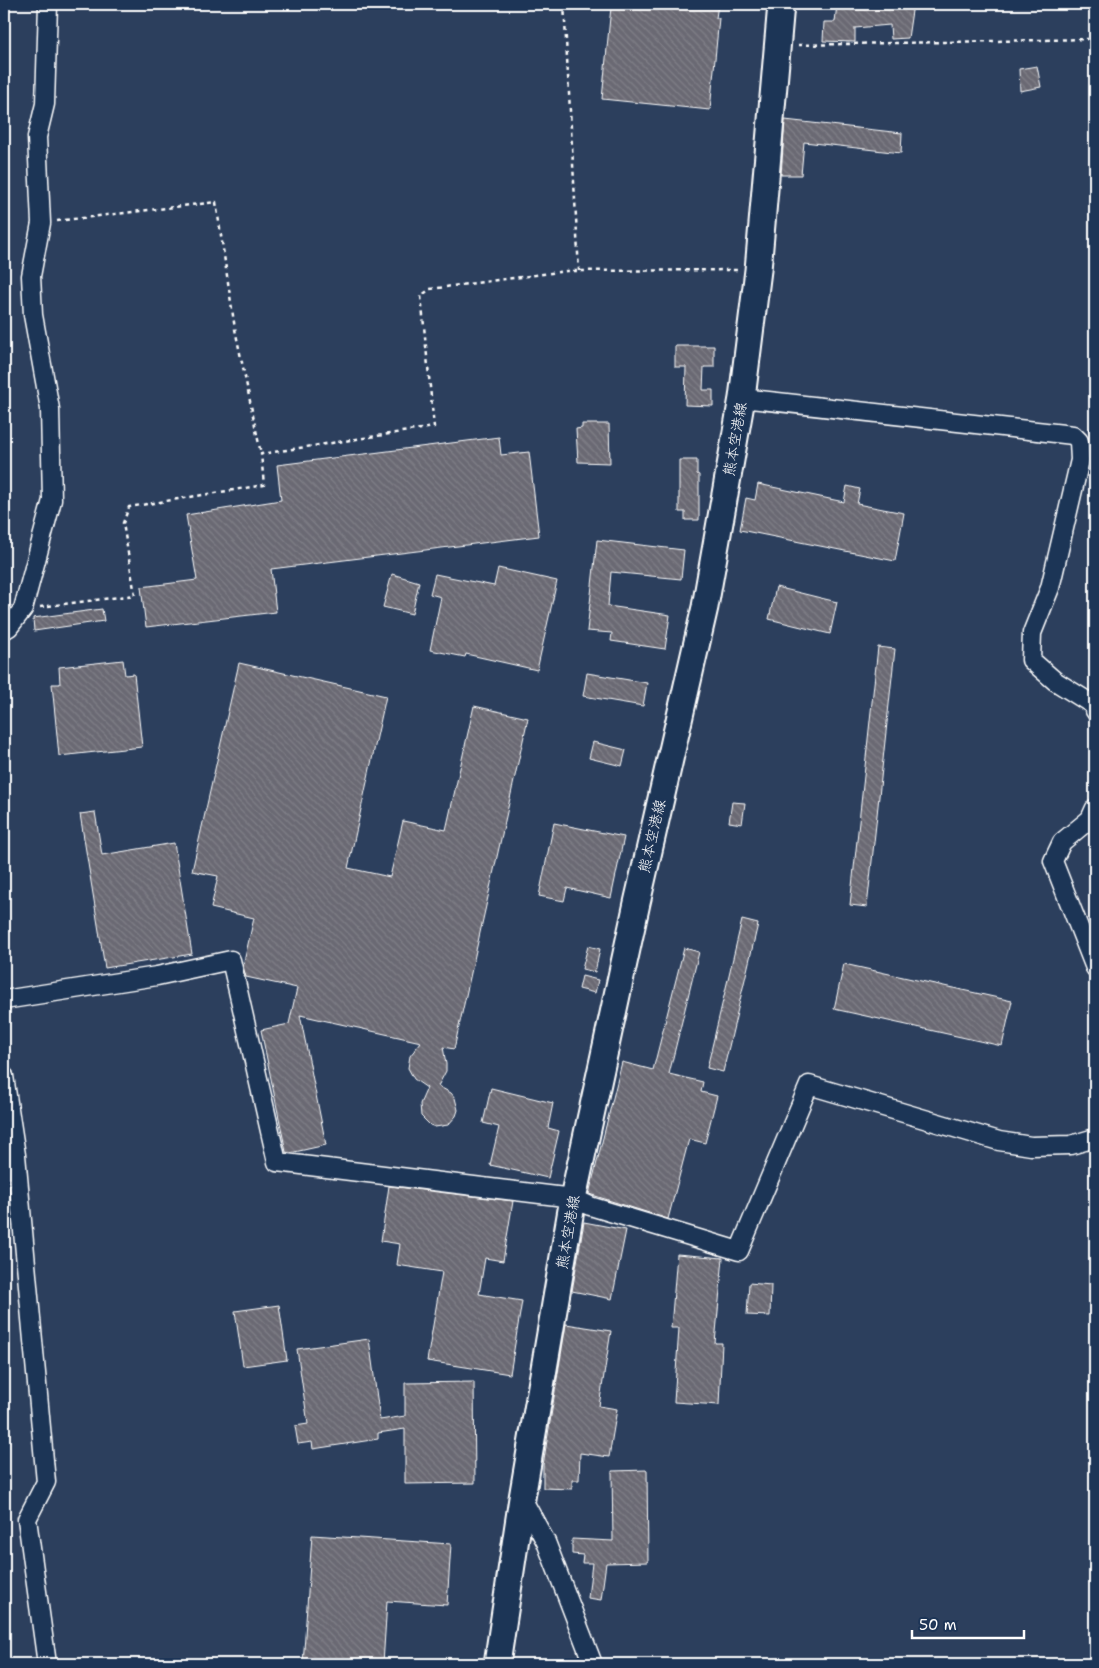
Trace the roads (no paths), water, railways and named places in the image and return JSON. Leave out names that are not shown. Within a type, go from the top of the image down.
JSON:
[{"type":"main road","name":"熊本空港線","points":[[497,1664],[522,1498],[573,1198],[637,902],[704,607],[742,398],[758,270],[781,4]]},
{"type":"street","points":[[4,630],[9,627],[23,609],[52,500],[50,409],[33,315],[31,276],[41,223],[37,136],[45,104],[48,4]]},
{"type":"street","points":[[742,398],[1073,435],[1079,441],[1080,460],[1050,588],[1032,634],[1030,660],[1055,681],[1094,706],[1095,711]]},
{"type":"street","points":[[1095,808],[1090,819],[1062,842],[1053,860],[1095,968]]},
{"type":"street","points":[[4,1000],[157,976],[231,960],[277,1162],[573,1198],[590,1206],[738,1251],[808,1085],[999,1141],[1031,1146],[1071,1145],[1095,1138]]},
{"type":"street","points":[[4,1076],[16,1155],[46,1482],[27,1519],[47,1664]]},
{"type":"street","points":[[522,1498],[546,1542],[593,1664]]}]
